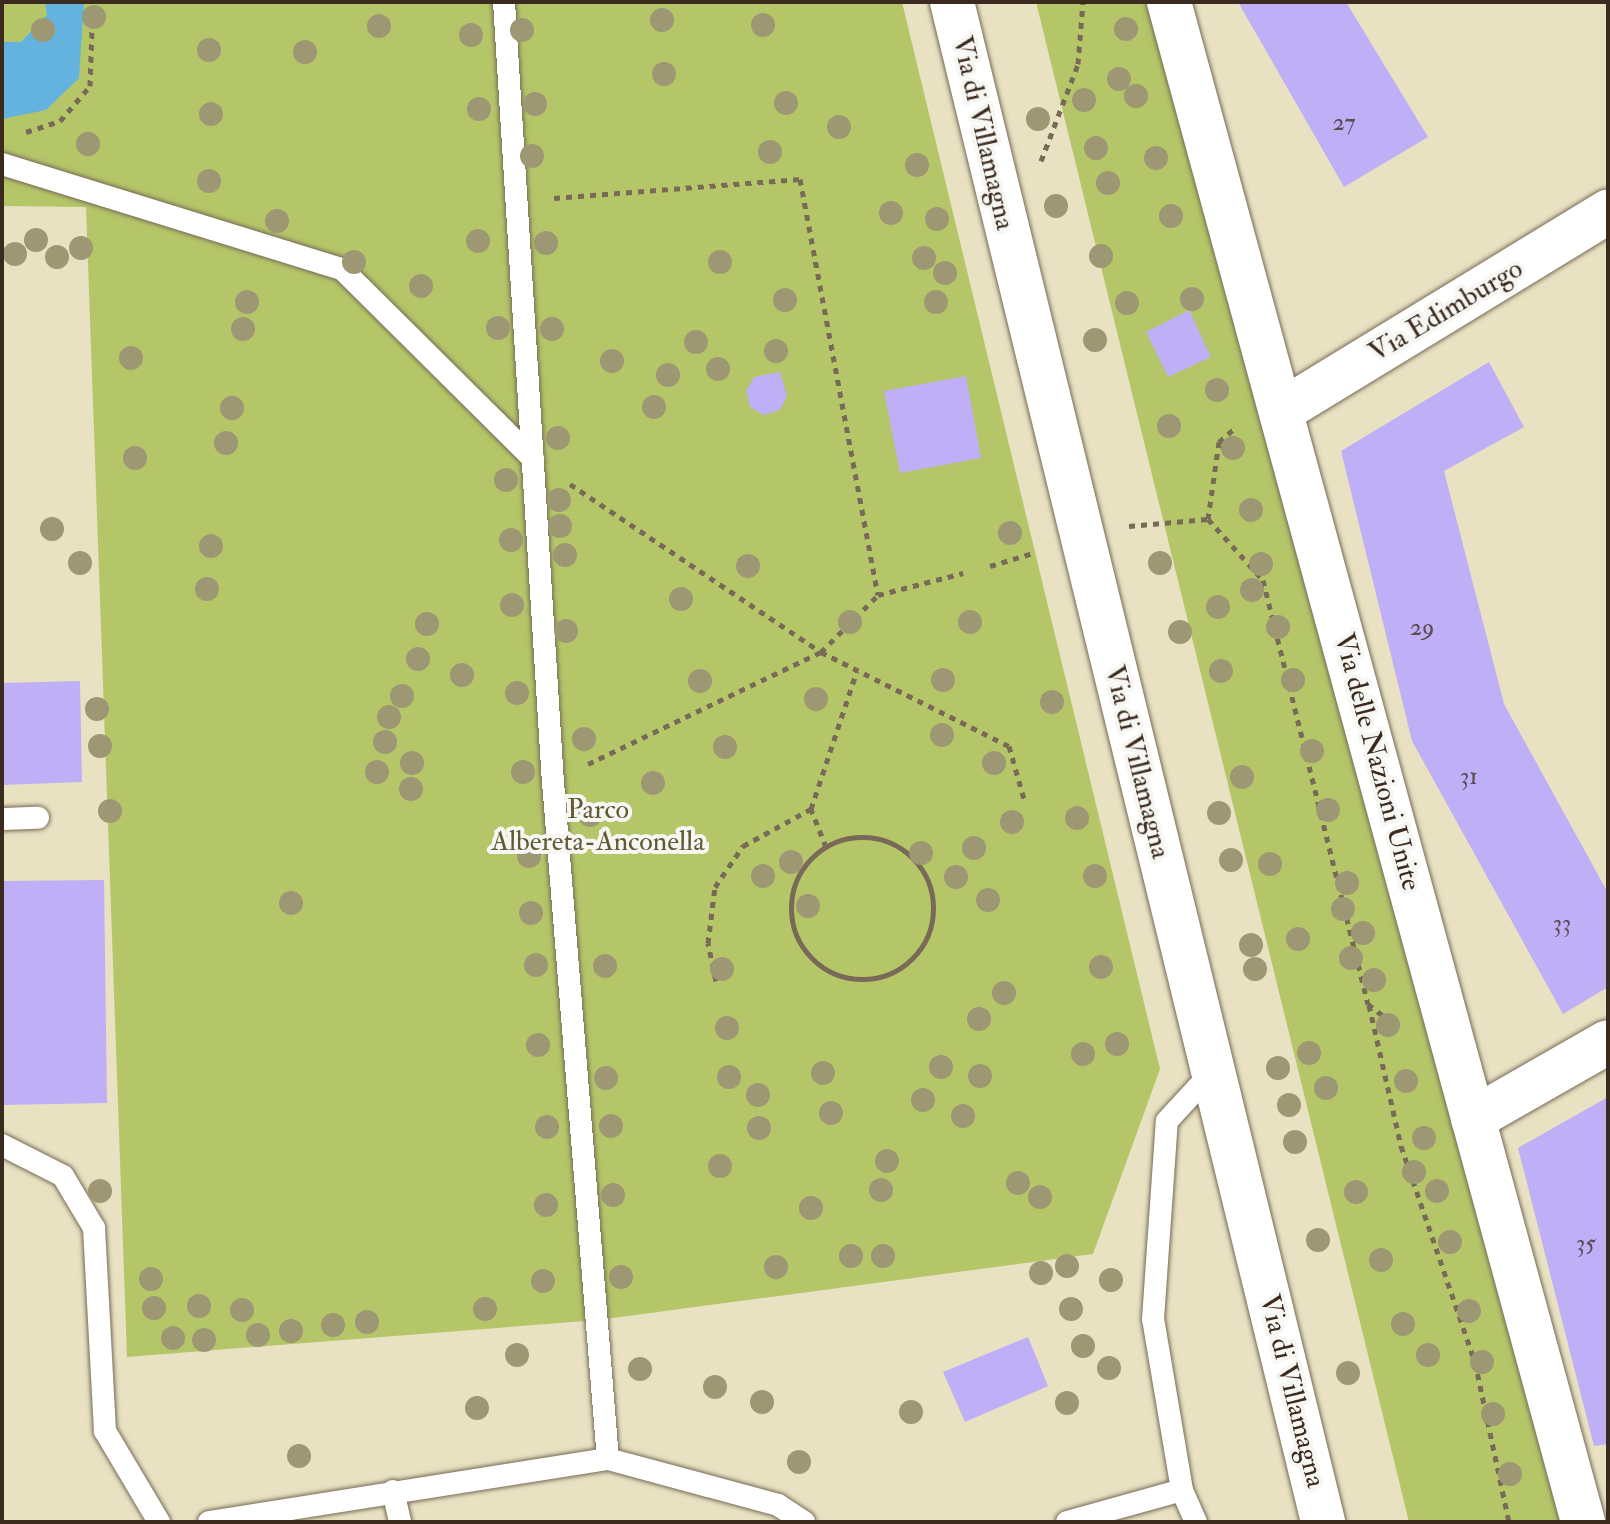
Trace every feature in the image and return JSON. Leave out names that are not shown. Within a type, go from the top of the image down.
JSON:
[{"type":"street","name":"Via di Villamagna","points":[[952,2],[1323,1522]]},
{"type":"street","name":"Via delle Nazioni Unite","points":[[1169,2],[1265,414],[1473,1119],[1583,1522]]},
{"type":"street","name":"Via Edimburgo","points":[[1265,414],[1608,212]]},
{"type":"street","points":[[1473,1119],[1608,1042]]},
{"type":"lane","points":[[504,2],[519,200],[553,782],[608,1459]]},
{"type":"lane","points":[[2,164],[342,269],[533,459]]},
{"type":"lane","points":[[2,819],[38,818]]},
{"type":"lane","points":[[1196,1522],[1182,1490],[1153,1319],[1167,1121],[1214,1070]]},
{"type":"lane","points":[[2,1145],[63,1176],[94,1228],[105,1431],[159,1522]]},
{"type":"lane","points":[[209,1522],[608,1459],[778,1505],[804,1522]]},
{"type":"lane","points":[[1067,1522],[1182,1490]]},
{"type":"lane","points":[[393,1491],[400,1522]]},
{"type":"path","points":[[16,135],[60,121],[90,86],[93,2]]},
{"type":"path","points":[[1037,169],[1078,64],[1083,2]]},
{"type":"path","points":[[519,200],[800,179],[878,595]]},
{"type":"path","points":[[1208,519],[1219,442],[1265,414]]},
{"type":"path","points":[[533,459],[821,652],[1009,746],[1024,799]]},
{"type":"path","points":[[1124,526],[1208,519]]},
{"type":"path","points":[[1208,519],[1263,580],[1401,1146],[1475,1362],[1509,1522]]},
{"type":"path","points":[[990,566],[1039,551]]},
{"type":"path","points":[[553,782],[821,652],[878,595],[963,573]]},
{"type":"path","points":[[826,847],[811,809],[858,670]]},
{"type":"path","points":[[716,981],[708,943],[715,887],[743,846],[811,809]]},
{"type":"path","points":[[862,836],[886,841],[923,871],[932,918],[911,959],[892,972],[859,978],[826,969],[797,936],[792,891],[826,847],[862,836]]},
{"type":"path","points":[[1368,1004],[1400,1029]]},
{"type":"green space","name":"Parco Albereta-Anconella","points":[[2,2],[902,2],[1160,1069],[1093,1254],[598,1320],[127,1357],[86,207],[2,206]]},
{"type":"green space","points":[[1036,2],[1146,2],[1560,1522],[1409,1522]]},
{"type":"water","points":[[45,2],[84,2],[79,78],[46,110],[2,119],[2,42],[21,42],[47,15]]},
{"type":"building","points":[[1238,2],[1346,2],[1428,137],[1344,187]]},
{"type":"building","points":[[1189,310],[1211,357],[1168,377],[1146,332]]},
{"type":"building","points":[[1489,362],[1524,427],[1444,471],[1504,704],[1608,893],[1608,987],[1563,1014],[1412,741],[1341,451]]},
{"type":"building","points":[[780,372],[787,396],[780,410],[764,415],[750,407],[746,391],[754,377]]},
{"type":"building","points":[[966,376],[981,458],[900,473],[884,391]]},
{"type":"building","points":[[80,681],[82,782],[2,785],[2,683]]},
{"type":"building","points":[[104,880],[107,1103],[2,1105],[2,881]]},
{"type":"building","points":[[1608,1097],[1608,1444],[1594,1446],[1518,1148]]},
{"type":"building","points":[[1028,1337],[1048,1386],[965,1422],[943,1372]]}]
